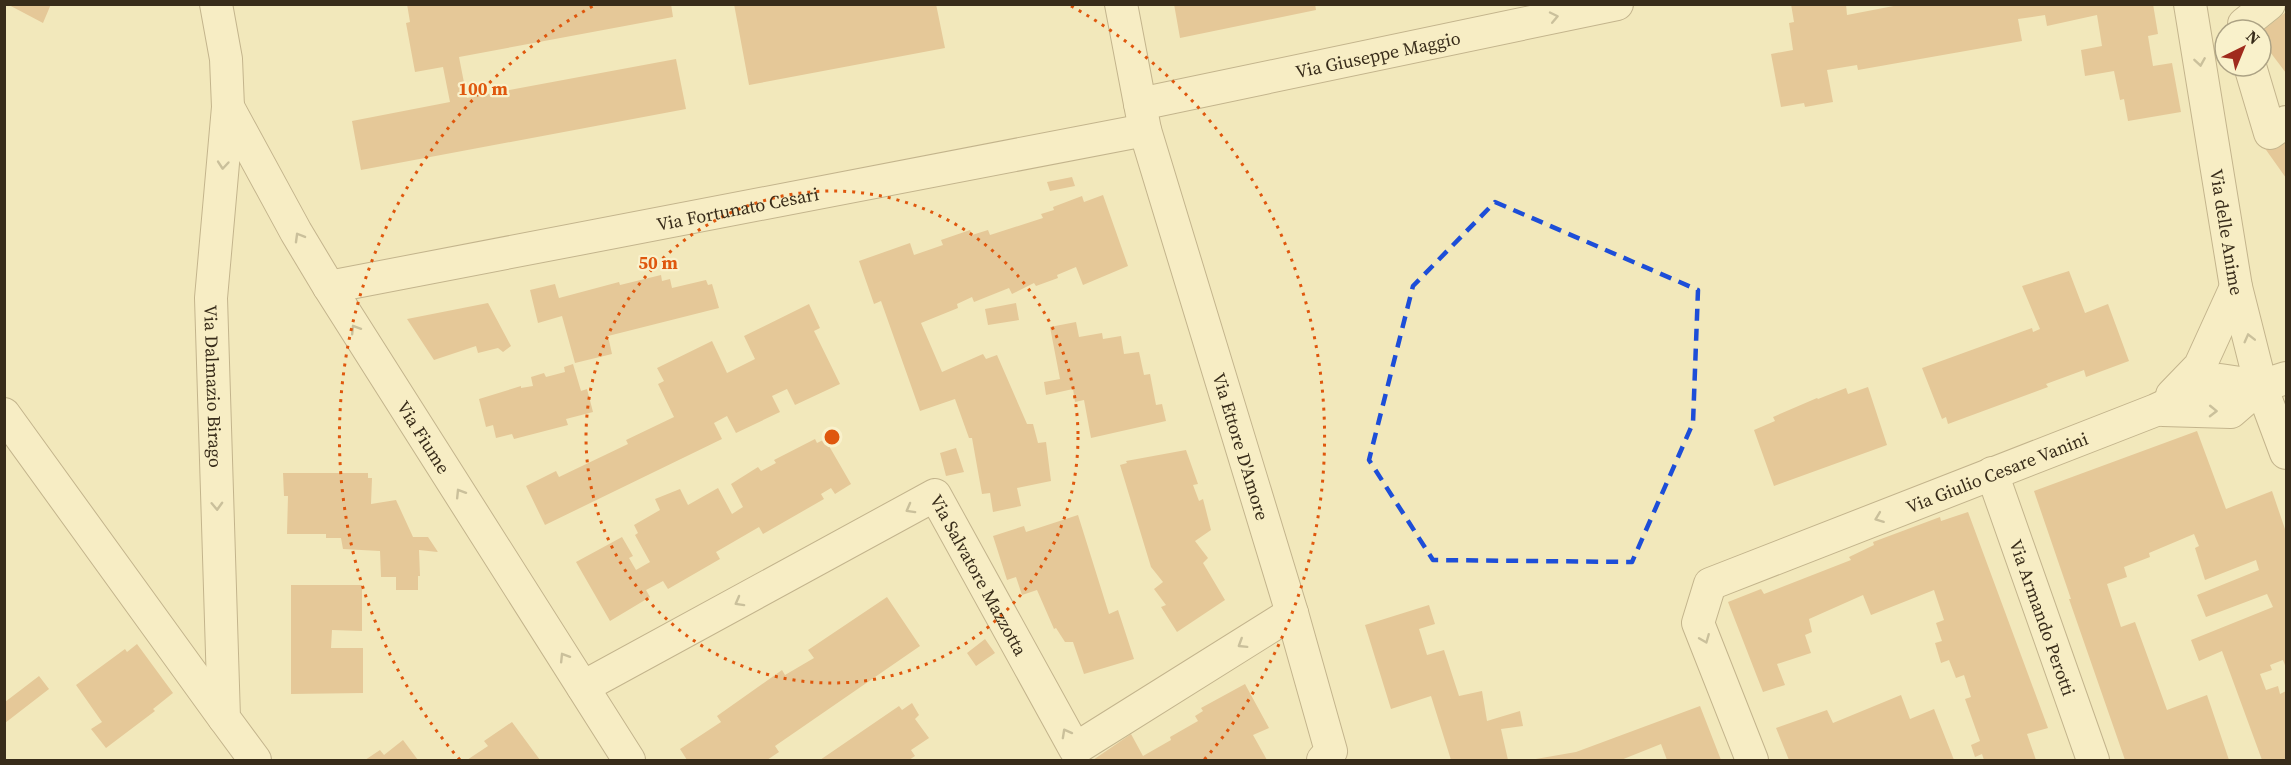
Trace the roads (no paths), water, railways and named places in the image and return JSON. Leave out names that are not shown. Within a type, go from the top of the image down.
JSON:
[{"type":"street","name":"Via Dalmazio Birago","points":[[216,4],[226,59],[228,107],[211,297],[224,718]]},
{"type":"street","name":"Via Ettore D'Amore","points":[[1121,4],[1142,117],[1292,613],[1331,751],[1323,760]]},
{"type":"street","name":"Via Giuseppe Maggio","points":[[1142,117],[1493,17],[1617,4]]},
{"type":"street","name":"Via delle Anime","points":[[2190,4],[2236,287],[2274,382],[2286,453]]},
{"type":"street","points":[[2252,18],[2269,4]]},
{"type":"street","points":[[2254,78],[2270,133],[2286,122]]},
{"type":"street","name":"Via Fiume","points":[[228,107],[296,232],[329,287],[629,760]]},
{"type":"street","name":"Via Fortunato Cesari","points":[[329,287],[1142,117]]},
{"type":"street","points":[[2156,410],[2200,366],[2236,287]]},
{"type":"street","name":"Via Giulio Cesare Vanini","points":[[1752,760],[1698,623],[1710,584],[2156,410],[2220,380],[2274,382]]},
{"type":"street","points":[[4,414],[255,760]]},
{"type":"street","name":"Via Armando Perotti","points":[[1992,473],[2093,760]]},
{"type":"street","name":"Via Salvatore Mazzotta","points":[[583,687],[935,495],[1075,749],[1292,613]]}]
